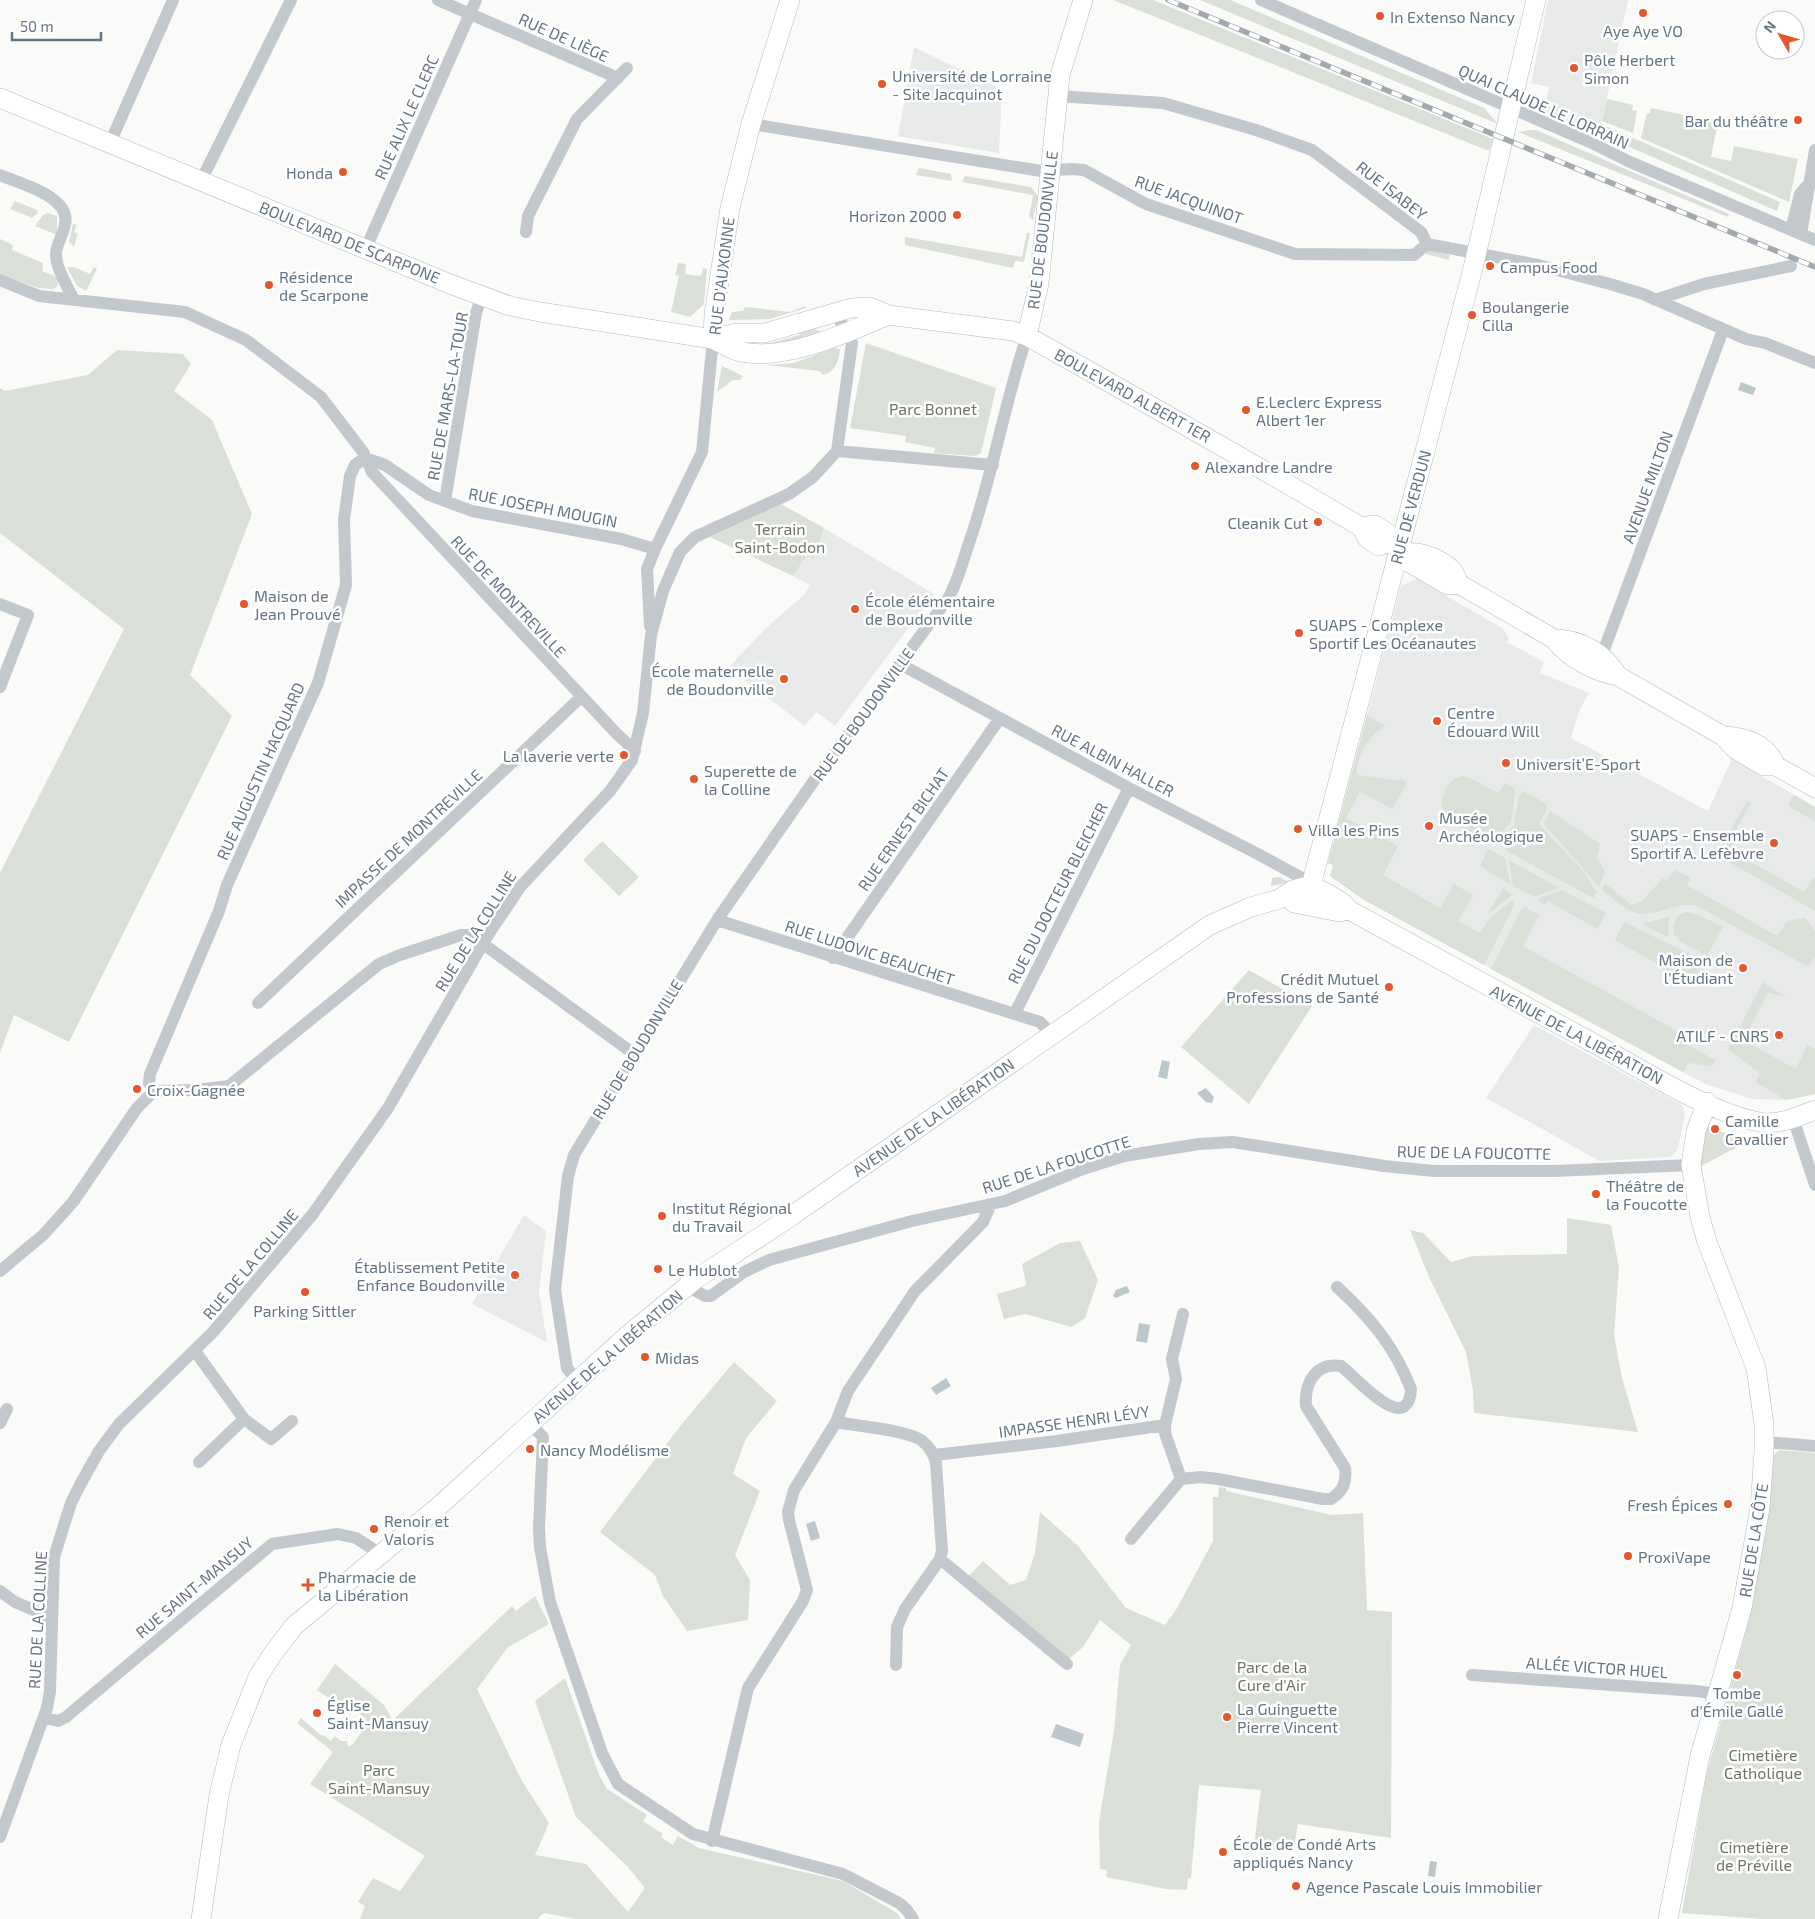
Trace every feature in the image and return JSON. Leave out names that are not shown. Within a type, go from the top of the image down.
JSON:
[{"type":"main road","name":"RUE D'AUXONNE","points":[[713,339],[714,315],[730,208],[751,124],[790,0]]},
{"type":"main road","name":"RUE DE BOUDONVILLE","points":[[1027,336],[1039,283],[1062,66],[1083,0]]},
{"type":"main road","name":"RUE DE VERDUN","points":[[1306,905],[1380,631],[1398,548],[1512,109],[1536,0]]},
{"type":"main road","name":"BOULEVARD DE SCARPONE","points":[[0,98],[482,296],[540,312],[713,339]]},
{"type":"main road","name":"BOULEVARD ALBERT 1ER","points":[[713,339],[736,333],[765,333],[835,311],[870,307],[888,314],[991,326],[1027,336],[1362,527],[1367,538],[1379,546],[1419,551],[1446,566],[1452,570],[1459,584],[1554,639],[1564,651],[1602,673],[1618,676],[1724,736],[1740,752],[1764,766],[1776,766],[1815,788]]},
{"type":"main road","points":[[713,339],[736,350],[774,354],[846,332],[888,314]]},
{"type":"main road","name":"BOULEVARD ALBERT 1ER","points":[[1554,639],[1572,639],[1599,654],[1610,662],[1618,676]]},
{"type":"main road","name":"AVENUE DE LA LIBÉRATION","points":[[200,1919],[226,1762],[258,1677],[294,1626],[438,1507],[577,1381],[687,1286],[798,1212],[1210,925],[1251,906],[1278,899],[1293,890],[1310,887],[1343,902],[1349,910],[1628,1062],[1708,1102],[1761,1122],[1780,1122],[1815,1110]]},
{"type":"main road","name":"AVENUE DE LA LIBÉRATION","points":[[1278,899],[1339,912],[1349,910]]},
{"type":"main road","name":"RUE DE LA CÔTE","points":[[1668,1919],[1693,1789],[1742,1608],[1755,1538],[1765,1442],[1756,1368],[1707,1242],[1700,1217],[1691,1165],[1696,1132],[1708,1102]]},
{"type":"street","points":[[110,143],[173,0]]},
{"type":"street","points":[[201,181],[291,0]]},
{"type":"street","name":"RUE DE LIÈGE","points":[[438,0],[618,78]]},
{"type":"street","name":"RUE ALIX LE CLERC","points":[[366,248],[476,0]]},
{"type":"street","name":"QUAI CLAUDE LE LORRAIN","points":[[1261,0],[1630,162],[1815,240]]},
{"type":"street","points":[[526,232],[528,216],[577,119],[627,68]]},
{"type":"street","name":"RUE ISABEY","points":[[1058,96],[1163,103],[1256,130],[1312,150],[1421,232],[1427,244],[1556,270],[1618,287],[1654,300],[1723,330],[1815,363]]},
{"type":"street","name":"RUE JACQUINOT","points":[[751,124],[1051,172],[1072,168],[1084,170],[1146,204],[1295,254],[1414,255],[1427,244]]},
{"type":"street","points":[[1796,232],[1809,196],[1807,186],[1815,150]]},
{"type":"street","points":[[0,175],[46,194],[62,206],[66,223],[56,253],[59,268],[74,300]]},
{"type":"street","points":[[1654,300],[1704,284],[1792,266]]},
{"type":"street","points":[[0,280],[39,296],[185,312],[246,340],[321,397],[365,458]]},
{"type":"street","name":"RUE DE MARS-LA-TOUR","points":[[446,501],[476,314],[482,296]]},
{"type":"street","points":[[636,751],[643,713],[651,635],[663,591],[674,563],[690,540],[789,494],[813,477],[836,451],[852,343],[835,311]]},
{"type":"street","name":"AVENUE MILTON","points":[[1599,654],[1604,647],[1723,330]]},
{"type":"street","name":"RUE DE BOUDONVILLE","points":[[577,1381],[567,1368],[555,1290],[571,1163],[580,1144],[634,1054],[717,920],[814,780],[953,589],[986,493],[1015,372],[1027,336]]},
{"type":"street","name":"RUE D'AUXONNE","points":[[651,635],[647,586],[648,569],[654,549],[702,452],[713,339]]},
{"type":"street","points":[[836,451],[993,465]]},
{"type":"street","name":"RUE JOSEPH MOUGIN","points":[[365,458],[380,462],[429,495],[483,514],[621,539],[654,549]]},
{"type":"street","name":"RUE DE MONTREVILLE","points":[[365,458],[372,472],[581,697],[636,751]]},
{"type":"street","name":"RUE AUGUSTIN HACQUARD","points":[[154,1090],[150,1083],[150,1074],[219,911],[227,885],[318,683],[346,585],[344,520],[350,476],[355,465],[365,458]]},
{"type":"street","points":[[647,586],[663,591]]},
{"type":"street","points":[[0,604],[28,614],[0,687]]},
{"type":"street","name":"RUE ALBIN HALLER","points":[[900,664],[1129,788],[1250,849],[1302,878],[1310,887]]},
{"type":"street","name":"IMPASSE DE MONTREVILLE","points":[[258,1004],[581,697]]},
{"type":"street","name":"RUE ERNEST BICHAT","points":[[833,958],[1000,718]]},
{"type":"street","name":"RUE DE LA COLLINE","points":[[0,1837],[44,1718],[50,1691],[56,1551],[81,1483],[99,1451],[119,1424],[196,1351],[288,1245],[372,1133],[483,944],[525,881],[610,791],[632,760],[636,751]]},
{"type":"street","name":"RUE DU DOCTEUR BLEICHER","points":[[1015,1013],[1129,788]]},
{"type":"street","name":"RUE LUDOVIC BEAUCHET","points":[[717,920],[833,958],[1015,1013],[1040,1022],[1052,1035]]},
{"type":"street","points":[[0,1271],[43,1235],[73,1202],[136,1108],[154,1090],[197,1090],[229,1086],[385,961],[461,935],[471,935],[634,1054]]},
{"type":"street","points":[[1793,1118],[1815,1185]]},
{"type":"street","name":"RUE DE LA FOUCOTTE","points":[[687,1286],[705,1296],[711,1296],[744,1272],[769,1260],[912,1221],[1014,1198],[1083,1169],[1124,1156],[1212,1142],[1233,1142],[1384,1166],[1434,1171],[1554,1171],[1691,1165]]},
{"type":"street","points":[[712,1841],[748,1688],[803,1602],[808,1590],[789,1520],[788,1512],[791,1497],[836,1422],[848,1391],[915,1290],[983,1222],[991,1204]]},
{"type":"street","points":[[1131,1539],[1181,1479],[1201,1477],[1218,1479],[1323,1499],[1330,1499],[1342,1489],[1346,1477],[1346,1468],[1306,1406],[1306,1393],[1310,1381],[1318,1370],[1325,1366],[1341,1366],[1378,1400],[1389,1406],[1403,1406],[1407,1403],[1411,1397],[1411,1389],[1386,1339],[1362,1310],[1337,1287]]},
{"type":"street","name":"IMPASSE HENRI LÉVY","points":[[934,1456],[1165,1425],[1176,1379],[1172,1359],[1183,1314]]},
{"type":"street","points":[[196,1351],[244,1420],[271,1439],[292,1422]]},
{"type":"street","points":[[0,1423],[7,1409]]},
{"type":"street","points":[[199,1462],[244,1420]]},
{"type":"street","points":[[836,1422],[912,1436],[924,1442],[934,1456],[942,1551],[940,1559],[906,1609],[897,1627],[896,1665]]},
{"type":"street","points":[[530,1424],[542,1437],[539,1528],[540,1547],[550,1602],[607,1766],[618,1784],[675,1824],[693,1834],[712,1841],[843,1874],[899,1902],[913,1919]]},
{"type":"street","points":[[1165,1425],[1165,1433],[1181,1479]]},
{"type":"street","points":[[1765,1442],[1815,1446]]},
{"type":"street","name":"RUE SAINT-MANSUY","points":[[44,1718],[58,1721],[66,1717],[272,1544],[338,1534],[356,1538],[382,1555]]},
{"type":"street","points":[[940,1559],[1067,1664]]},
{"type":"street","points":[[0,1591],[14,1602],[52,1618]]},
{"type":"street","name":"ALLÉE VICTOR HUEL","points":[[1472,1675],[1718,1694]]},
{"type":"shaded area","name":"Pôle Herbert Simon","points":[[1548,0],[1628,0],[1599,135],[1544,111],[1549,87],[1531,83]]},
{"type":"shaded area","points":[[914,47],[1002,90],[999,153],[898,136]]},
{"type":"shaded area","points":[[1741,382],[1756,388],[1753,395],[1738,390]]},
{"type":"shaded area","name":"École élémentaire de Boudonville","points":[[824,528],[934,594],[835,726],[816,712],[805,726],[728,668],[766,628],[804,595],[810,585],[793,576],[807,555],[815,557]]},
{"type":"shaded area","points":[[1417,579],[1502,628],[1509,638],[1507,642],[1544,662],[1540,673],[1589,693],[1579,711],[1571,738],[1708,811],[1732,759],[1815,807],[1815,1094],[1786,1100],[1753,1099],[1705,1084],[1364,900],[1330,876],[1333,865],[1328,863],[1401,586]]},
{"type":"shaded area","points":[[1534,1025],[1682,1105],[1685,1114],[1678,1149],[1671,1157],[1600,1161],[1486,1098]]},
{"type":"shaded area","points":[[1162,1060],[1170,1062],[1167,1079],[1158,1077]]},
{"type":"shaded area","points":[[1206,1088],[1214,1097],[1212,1103],[1206,1102],[1197,1093]]},
{"type":"shaded area","name":"Établissement Petite Enfance Boudonville","points":[[524,1215],[546,1231],[539,1292],[547,1342],[472,1304]]},
{"type":"shaded area","points":[[1127,1286],[1130,1292],[1116,1298],[1113,1296],[1116,1290]]},
{"type":"shaded area","points":[[1139,1323],[1150,1325],[1147,1343],[1136,1341]]},
{"type":"shaded area","points":[[946,1378],[951,1386],[936,1395],[931,1388]]},
{"type":"shaded area","points":[[815,1521],[820,1538],[811,1541],[806,1524]]},
{"type":"shaded area","points":[[1056,1724],[1084,1734],[1080,1747],[1051,1737]]},
{"type":"shaded area","points":[[1430,1861],[1437,1862],[1435,1877],[1428,1876]]},
{"type":"green space","points":[[1113,0],[1153,0],[1493,139],[1489,151]]},
{"type":"green space","points":[[1200,0],[1230,0],[1484,108],[1498,124]]},
{"type":"green space","points":[[1607,99],[1633,105],[1632,110],[1637,111],[1633,133],[1602,121]]},
{"type":"green space","points":[[1651,108],[1718,122],[1711,157],[1731,161],[1734,146],[1798,159],[1789,202],[1641,138],[1647,113],[1650,113]]},
{"type":"green space","points":[[1601,124],[1780,202],[1777,211],[1611,139],[1611,136],[1600,131]]},
{"type":"green space","points":[[1536,130],[1729,214],[1728,217],[1518,132]]},
{"type":"green space","points":[[919,168],[951,174],[952,181],[916,175]]},
{"type":"green space","points":[[965,176],[1031,187],[1038,196],[1033,220],[1029,217],[1033,195],[962,182]]},
{"type":"green space","points":[[15,201],[37,210],[38,213],[32,218],[10,209]]},
{"type":"green space","points":[[48,213],[57,216],[57,235],[35,226],[43,215]]},
{"type":"green space","points":[[73,224],[77,225],[74,232],[78,234],[74,246],[69,242]]},
{"type":"green space","points":[[1027,233],[1030,233],[1024,262],[1015,261],[1013,268],[905,245],[905,237],[1022,257]]},
{"type":"green space","points":[[0,239],[13,245],[12,250],[43,263],[42,271],[57,277],[58,285],[54,289],[38,288],[0,274]]},
{"type":"green space","points":[[1427,249],[1450,255],[1449,260],[1426,254]]},
{"type":"green space","points":[[678,263],[686,264],[685,274],[701,276],[703,268],[707,269],[704,304],[690,317],[671,312],[679,276],[675,275]]},
{"type":"green space","points":[[67,267],[74,267],[90,274],[94,267],[97,269],[86,291],[77,286]]},
{"type":"green space","points":[[805,306],[806,308],[770,319],[729,320],[732,312],[743,311],[745,307],[790,312]]},
{"type":"green space","points":[[812,328],[824,333],[780,347],[764,345],[799,335],[804,330]]},
{"type":"green space","name":"Parc Bonnet","points":[[866,343],[996,388],[981,453],[975,456],[934,453],[935,448],[905,442],[906,436],[850,428]]},
{"type":"green space","points":[[834,348],[840,349],[839,358],[830,372],[822,375],[820,371],[766,365],[794,363]]},
{"type":"green space","points":[[117,350],[183,354],[191,364],[174,391],[212,420],[252,514],[190,675],[232,716],[69,1042],[14,1015],[0,1053],[0,873],[124,629],[0,533],[0,388],[5,391],[88,375]]},
{"type":"green space","points":[[722,366],[743,376],[740,380],[733,380],[717,392]]},
{"type":"green space","name":"Terrain Saint-Bodon","points":[[781,504],[824,528],[814,558],[807,555],[793,576],[710,537]]},
{"type":"green space","points":[[1367,716],[1386,726],[1374,734],[1365,746],[1358,761],[1357,775],[1400,781],[1401,779],[1407,783],[1392,809],[1360,791],[1346,818],[1398,846],[1383,875],[1440,908],[1454,884],[1473,895],[1458,921],[1480,933],[1488,920],[1511,901],[1514,902],[1514,906],[1484,965],[1364,900],[1330,876],[1333,865],[1328,863]]},
{"type":"green space","points":[[1462,776],[1470,778],[1498,793],[1505,783],[1515,789],[1511,822],[1491,843],[1455,824],[1443,810],[1442,801],[1445,791],[1450,783]]},
{"type":"green space","points":[[1524,791],[1546,804],[1547,810],[1539,824],[1583,871],[1597,893],[1593,898],[1507,851],[1506,835],[1514,825],[1519,795]]},
{"type":"green space","points":[[1794,795],[1815,807],[1815,821],[1788,806]]},
{"type":"green space","points":[[1747,801],[1751,803],[1735,831],[1738,836],[1730,850],[1804,892],[1813,878],[1815,878],[1815,911],[1717,855]]},
{"type":"green space","points":[[1550,811],[1600,844],[1597,858],[1605,872],[1599,887],[1544,824]]},
{"type":"green space","points":[[602,841],[639,877],[619,896],[583,860]]},
{"type":"green space","points":[[1488,849],[1505,858],[1510,884],[1480,866]]},
{"type":"green space","points":[[1509,860],[1559,888],[1534,897],[1513,886]]},
{"type":"green space","points":[[1675,870],[1691,878],[1687,885],[1777,936],[1787,921],[1805,918],[1815,931],[1815,958],[1807,966],[1697,906],[1684,905],[1649,914],[1641,914],[1620,905],[1603,891],[1603,886],[1606,884],[1632,905],[1642,901],[1663,878],[1667,881]]},
{"type":"green space","points":[[1280,877],[1287,881],[1287,883],[1271,886],[1272,878]]},
{"type":"green space","points":[[1503,888],[1512,895],[1488,914]]},
{"type":"green space","points":[[1562,890],[1606,913],[1597,929],[1548,901],[1545,905],[1538,901],[1539,898]]},
{"type":"green space","points":[[1525,907],[1539,915],[1523,946],[1681,1033],[1677,1039],[1715,1060],[1712,1066],[1688,1063],[1683,1072],[1491,969],[1521,910]]},
{"type":"green space","points":[[1687,912],[1699,915],[1723,927],[1707,956],[1681,942],[1674,934],[1676,920],[1680,915]]},
{"type":"green space","points":[[1669,917],[1668,937],[1642,924]]},
{"type":"green space","points":[[1624,922],[1704,961],[1692,983],[1615,940]]},
{"type":"green space","points":[[1249,970],[1312,1006],[1249,1104],[1181,1047]]},
{"type":"green space","points":[[1763,982],[1785,997],[1768,993],[1743,1040],[1796,1069],[1807,1045],[1815,1049],[1815,1094],[1786,1100],[1756,1082],[1760,1074],[1728,1049]]},
{"type":"green space","points":[[1704,1125],[1747,1142],[1699,1167]]},
{"type":"green space","points":[[1567,1218],[1611,1225],[1619,1268],[1614,1335],[1622,1378],[1638,1432],[1474,1413],[1473,1390],[1466,1352],[1430,1279],[1410,1230],[1423,1233],[1451,1262],[1473,1256],[1567,1254]]},
{"type":"green space","points":[[1080,1241],[1098,1280],[1085,1318],[1072,1327],[1025,1314],[1004,1319],[997,1294],[1025,1286],[1022,1264],[1060,1243]]},
{"type":"green space","points":[[734,1362],[777,1401],[746,1438],[733,1474],[760,1491],[735,1555],[750,1580],[748,1620],[687,1631],[663,1596],[655,1575],[600,1532],[681,1425]]},
{"type":"green space","name":"Cimetière de Préville","points":[[1779,1450],[1815,1453],[1815,1919],[1763,1919],[1682,1913],[1706,1776],[1749,1620],[1767,1521],[1774,1455]]},
{"type":"green space","name":"Parc de la Cure d'Air","points":[[1219,1487],[1226,1488],[1226,1491],[1332,1515],[1363,1513],[1367,1610],[1392,1612],[1391,1838],[1298,1824],[1293,1852],[1254,1846],[1261,1790],[1199,1785],[1191,1878],[1188,1878],[1187,1890],[1166,1889],[1106,1877],[1107,1870],[1100,1869],[1099,1822],[1114,1731],[1120,1665],[1131,1645],[1100,1620],[1083,1647],[1068,1660],[968,1577],[983,1561],[1010,1585],[1026,1580],[1035,1553],[1040,1512],[1078,1546],[1126,1608],[1165,1625],[1176,1610],[1213,1541],[1213,1497],[1218,1497]]},
{"type":"green space","name":"Parc Saint-Mansuy","points":[[535,1596],[549,1624],[508,1647],[477,1689],[522,1781],[549,1823],[535,1855],[586,1864],[628,1912],[645,1888],[628,1867],[576,1817],[535,1701],[565,1678],[599,1775],[607,1789],[647,1815],[643,1821],[663,1834],[661,1837],[673,1845],[678,1836],[699,1848],[843,1881],[897,1913],[901,1919],[576,1919],[544,1913],[537,1919],[360,1919],[365,1906],[358,1902],[373,1878],[400,1891],[425,1856],[310,1784],[333,1752],[297,1723],[301,1718],[322,1736],[330,1740],[330,1742],[335,1736],[341,1741],[347,1741],[348,1746],[352,1745],[362,1732],[358,1729],[366,1718],[354,1710],[350,1715],[317,1690],[335,1664],[384,1705],[393,1720],[512,1606],[516,1611]]},
{"type":"railway","points":[[1168,0],[1815,267]]},
{"type":"place","name":"Aye Aye VO","points":[[1643,13]]},
{"type":"place","name":"In Extenso Nancy","points":[[1380,16]]},
{"type":"place","name":"Pôle Herbert Simon","points":[[1574,68]]},
{"type":"place","name":"Université de Lorraine - Site Jacquinot","points":[[882,84]]},
{"type":"place","name":"Bar du théâtre","points":[[1798,120]]},
{"type":"place","name":"Honda","points":[[343,172]]},
{"type":"place","name":"Horizon 2000","points":[[957,215]]},
{"type":"place","name":"Campus Food","points":[[1490,266]]},
{"type":"place","name":"Résidence de Scarpone","points":[[269,285]]},
{"type":"place","name":"Boulangerie Cilla","points":[[1472,315]]},
{"type":"place","name":"E.Leclerc Express Albert 1er","points":[[1246,410]]},
{"type":"place","name":"Alexandre Landre","points":[[1195,466]]},
{"type":"place","name":"Cleanik Cut","points":[[1318,522]]},
{"type":"place","name":"Maison de Jean Prouvé","points":[[244,604]]},
{"type":"place","name":"École élémentaire de Boudonville","points":[[855,609]]},
{"type":"place","name":"SUAPS - Complexe Sportif Les Océanautes","points":[[1299,633]]},
{"type":"place","name":"École maternelle de Boudonville","points":[[784,679]]},
{"type":"place","name":"Centre Édouard Will","points":[[1437,721]]},
{"type":"place","name":"La laverie verte","points":[[624,755]]},
{"type":"place","name":"Universit’E-Sport","points":[[1506,763]]},
{"type":"place","name":"Superette de la Colline","points":[[694,779]]},
{"type":"place","name":"Musée Archéologique","points":[[1429,826]]},
{"type":"place","name":"Villa les Pins","points":[[1298,829]]},
{"type":"place","name":"SUAPS - Ensemble Sportif A. Lefèbvre","points":[[1774,843]]},
{"type":"place","name":"Maison de l'Étudiant","points":[[1743,968]]},
{"type":"place","name":"Crédit Mutuel Professions de Santé","points":[[1389,987]]},
{"type":"place","name":"ATILF - CNRS","points":[[1779,1035]]},
{"type":"place","name":"Croix-Gagnée","points":[[137,1089]]},
{"type":"place","name":"Camille Cavallier","points":[[1715,1129]]},
{"type":"place","name":"Théâtre de la Foucotte","points":[[1596,1194]]},
{"type":"place","name":"Institut Régional du Travail","points":[[662,1216]]},
{"type":"place","name":"Le Hublot","points":[[658,1269]]},
{"type":"place","name":"Établissement Petite Enfance Boudonville","points":[[515,1275]]},
{"type":"place","name":"Parking Sittler","points":[[305,1292]]},
{"type":"place","name":"Midas","points":[[645,1357]]},
{"type":"place","name":"Nancy Modélisme","points":[[530,1449]]},
{"type":"place","name":"Fresh Épices","points":[[1728,1504]]},
{"type":"place","name":"Renoir et Valoris","points":[[374,1529]]},
{"type":"place","name":"ProxiVape","points":[[1628,1556]]},
{"type":"place","name":"Pharmacie de la Libération","points":[[308,1585]]},
{"type":"place","name":"Tombe d'Émile Gallé","points":[[1737,1675]]},
{"type":"place","name":"Église Saint-Mansuy","points":[[317,1713]]},
{"type":"place","name":"La Guinguette Pierre Vincent","points":[[1227,1717]]},
{"type":"place","name":"École de Condé Arts appliqués Nancy","points":[[1223,1852]]},
{"type":"place","name":"Agence Pascale Louis Immobilier","points":[[1296,1886]]},
{"type":"park label","name":"Cimetière Catholique","points":[[1763,1763]]}]
